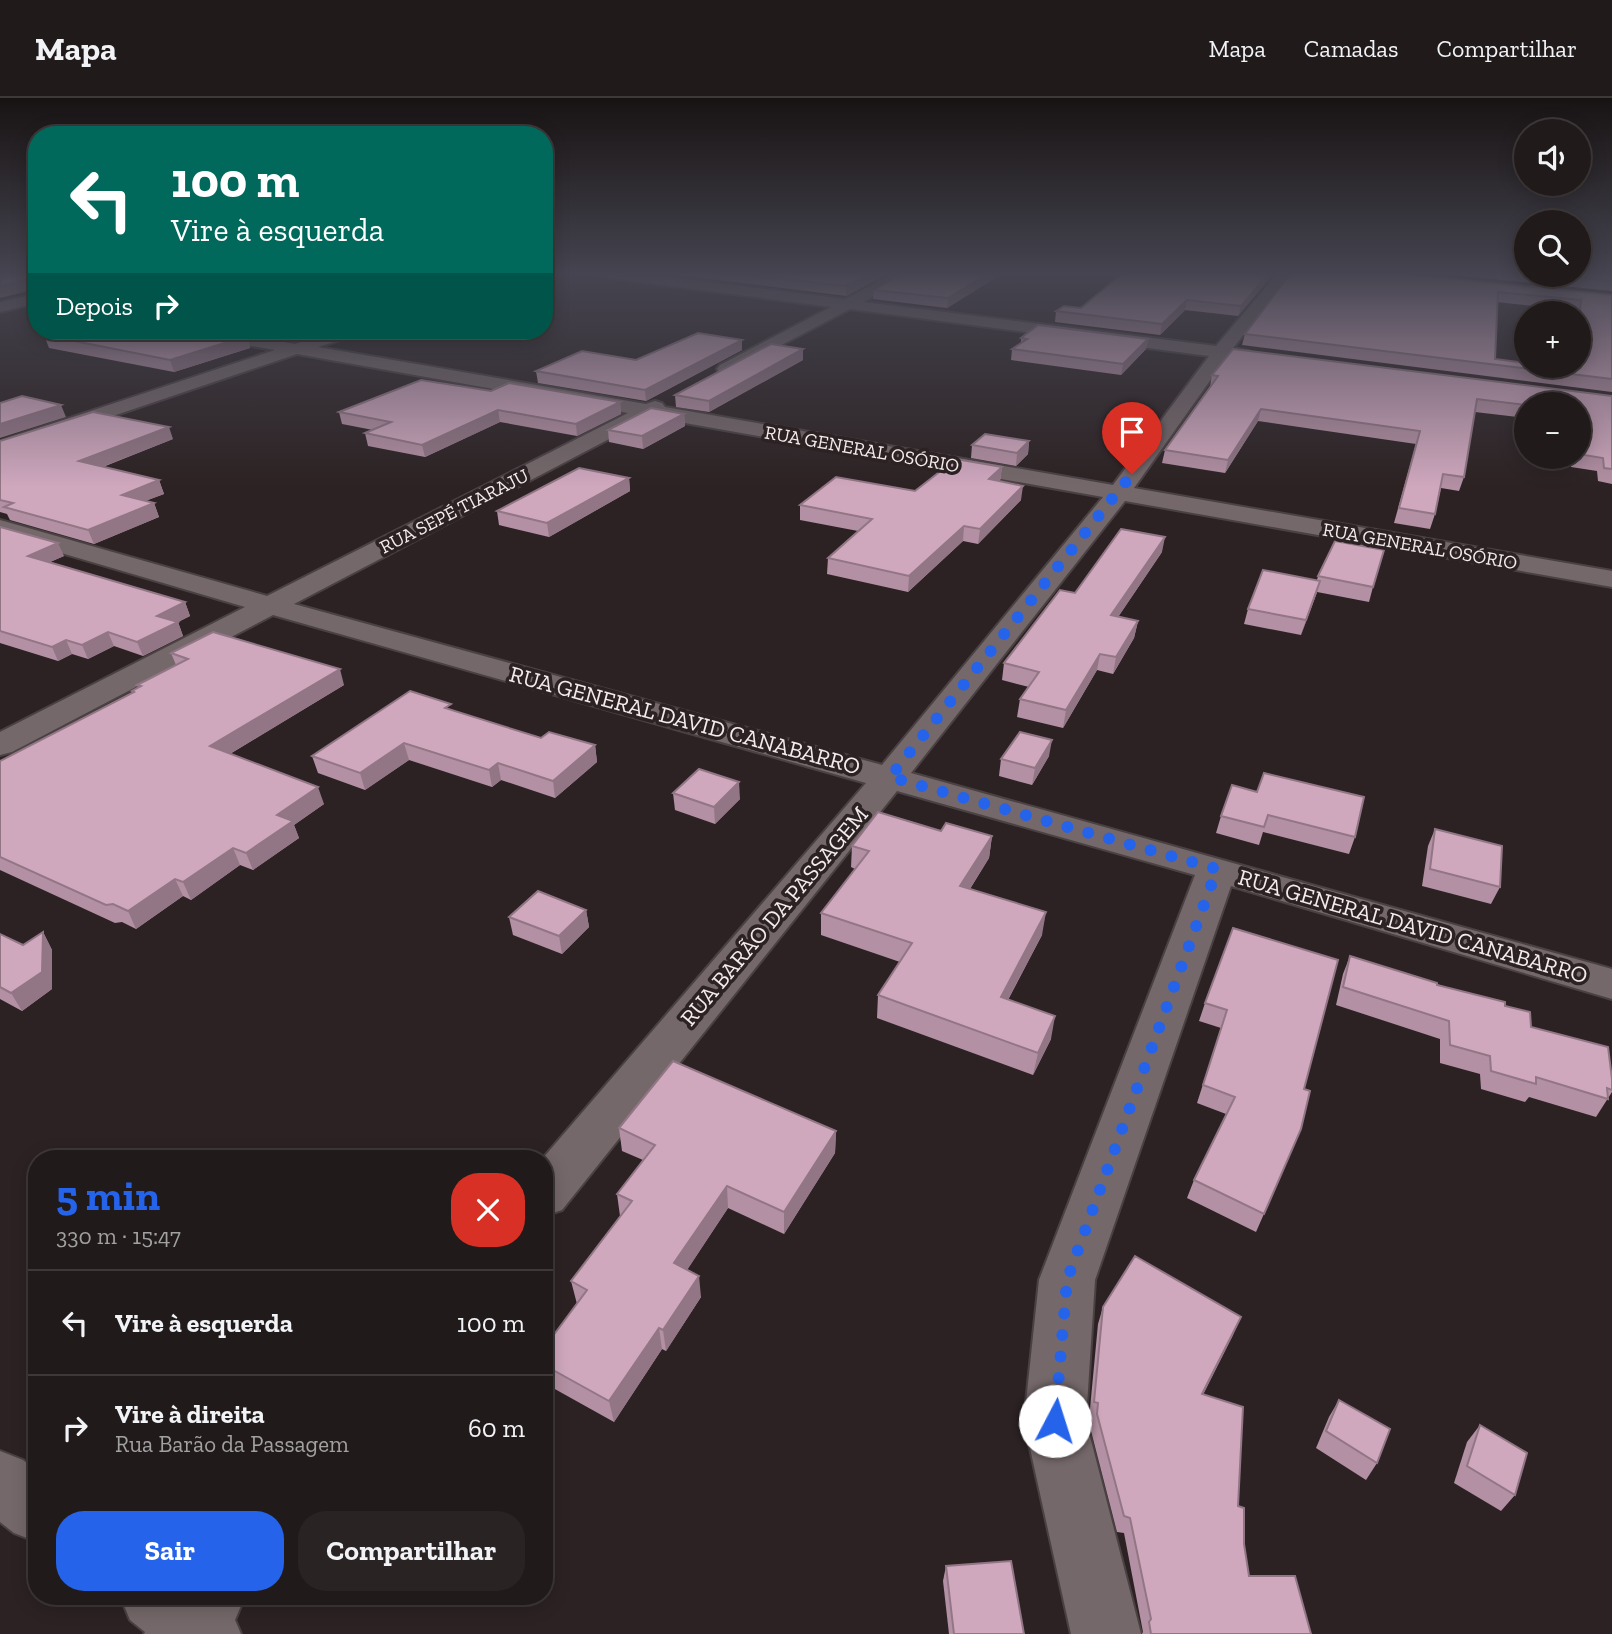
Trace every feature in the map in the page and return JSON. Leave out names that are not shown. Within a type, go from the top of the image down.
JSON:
[{"type":"street","name":"RUA GENERAL OSÓRIO","points":[[272,345],[1612,579]]},
{"type":"street","points":[[0,448],[309,345]]},
{"type":"street","points":[[706,380],[772,345]]},
{"type":"street","points":[[1163,345],[1262,357]]},
{"type":"street","name":"RUA BARÃO DA PASSAGEM","points":[[553,1183],[890,777],[1118,494],[1228,345]]},
{"type":"street","name":"RUA SEPÉ TIARAJU","points":[[0,745],[683,392]]},
{"type":"street","name":"RUA GENERAL DAVID CANABARRO","points":[[0,527],[271,606],[1217,869],[1612,985]]},
{"type":"street","points":[[1106,1634],[1055,1421],[1067,1280],[1217,869]]},
{"type":"street","points":[[0,1483],[28,1503]]},
{"type":"building","points":[[93,345],[219,345],[170,360]]},
{"type":"building","points":[[671,345],[733,345],[645,390],[536,371],[582,351],[636,360]]},
{"type":"building","points":[[770,345],[803,349],[709,401],[675,395]]},
{"type":"building","points":[[1018,345],[1142,345],[1123,364],[1012,349]]},
{"type":"building","points":[[1332,345],[1496,345],[1495,359],[1514,361],[1514,367]]},
{"type":"building","points":[[1591,345],[1612,345],[1612,379],[1591,376]]},
{"type":"building","points":[[1233,349],[1580,392],[1514,392],[1514,404],[1477,399],[1464,477],[1443,474],[1435,514],[1399,508],[1420,431],[1261,409],[1228,460],[1165,450],[1218,376],[1212,375]]},
{"type":"building","points":[[421,380],[491,391],[509,383],[620,402],[576,424],[498,410],[422,445],[365,433],[391,422],[339,412]]},
{"type":"building","points":[[1591,393],[1612,396],[1612,469],[1604,468],[1603,458],[1591,456]]},
{"type":"building","points":[[22,396],[61,405],[0,424],[0,403]]},
{"type":"building","points":[[651,408],[684,414],[642,436],[608,430]]},
{"type":"building","points":[[93,412],[169,427],[79,461],[159,480],[122,495],[154,503],[88,530],[4,507],[13,503],[0,500],[0,441]]},
{"type":"building","points":[[985,434],[1029,441],[1017,453],[972,445]]},
{"type":"building","points":[[956,459],[1002,467],[989,479],[1023,486],[980,529],[964,526],[909,576],[828,558],[872,519],[800,505],[836,477],[915,491]]},
{"type":"building","points":[[579,468],[629,478],[547,523],[497,511]]},
{"type":"building","points":[[0,527],[58,543],[28,556],[185,602],[157,616],[178,622],[137,642],[108,632],[82,645],[66,640],[52,647],[0,631]]},
{"type":"building","points":[[1121,529],[1165,537],[1111,615],[1138,621],[1116,657],[1100,654],[1066,710],[1020,699],[1039,672],[1004,663],[1060,590],[1075,593]]},
{"type":"building","points":[[1335,541],[1384,550],[1373,587],[1318,576]]},
{"type":"building","points":[[1263,570],[1320,581],[1306,620],[1248,609]]},
{"type":"building","points":[[213,632],[340,669],[210,746],[318,787],[277,815],[293,821],[246,853],[233,848],[183,882],[175,879],[128,911],[113,904],[106,905],[0,857],[0,761],[134,692],[132,691],[141,686],[137,685],[188,659],[171,653]]},
{"type":"building","points":[[410,691],[451,704],[445,708],[541,738],[549,732],[595,745],[553,781],[498,763],[489,770],[404,743],[360,773],[312,756]]},
{"type":"building","points":[[1020,732],[1052,740],[1035,768],[1001,759]]},
{"type":"building","points":[[699,769],[739,782],[714,807],[673,793]]},
{"type":"building","points":[[1264,773],[1364,797],[1355,837],[1268,815],[1264,827],[1221,816],[1232,785],[1257,792]]},
{"type":"building","points":[[878,812],[941,831],[946,823],[992,836],[960,886],[1046,912],[1001,997],[1055,1016],[1038,1053],[878,995],[912,943],[821,913],[869,851],[852,846]]},
{"type":"building","points":[[1435,829],[1502,846],[1500,887],[1430,869]]},
{"type":"building","points":[[538,891],[586,910],[559,936],[509,917]]},
{"type":"building","points":[[1233,928],[1338,960],[1304,1089],[1310,1091],[1301,1129],[1264,1214],[1194,1180],[1235,1097],[1203,1085],[1227,1010],[1205,1003]]},
{"type":"building","points":[[43,932],[42,972],[11,993],[0,987],[0,934],[23,945]]},
{"type":"building","points":[[1350,956],[1437,985],[1505,1002],[1505,1006],[1530,1012],[1531,1027],[1608,1047],[1612,1090],[1607,1088],[1608,1099],[1536,1077],[1536,1084],[1491,1071],[1490,1056],[1450,1045],[1449,1021],[1343,987]]},
{"type":"building","points":[[673,1061],[836,1131],[784,1212],[727,1186],[674,1263],[699,1276],[663,1330],[659,1328],[609,1401],[553,1370],[553,1336],[587,1290],[571,1281],[632,1201],[617,1194],[655,1145],[619,1128]]},
{"type":"building","points":[[1135,1256],[1241,1317],[1202,1394],[1243,1407],[1238,1506],[1244,1508],[1244,1544],[1249,1576],[1295,1576],[1311,1634],[1151,1634],[1151,1619],[1130,1518],[1124,1516],[1097,1414],[1098,1403],[1094,1402],[1103,1307]]},
{"type":"building","points":[[1339,1400],[1390,1429],[1377,1463],[1326,1431]]},
{"type":"building","points":[[1480,1425],[1527,1453],[1515,1495],[1467,1466]]},
{"type":"building","points":[[1011,1561],[1024,1634],[954,1634],[946,1566]]},
{"type":"route","points":[[1055,1421],[1067,1280],[1217,869],[890,777],[1132,474]]}]
